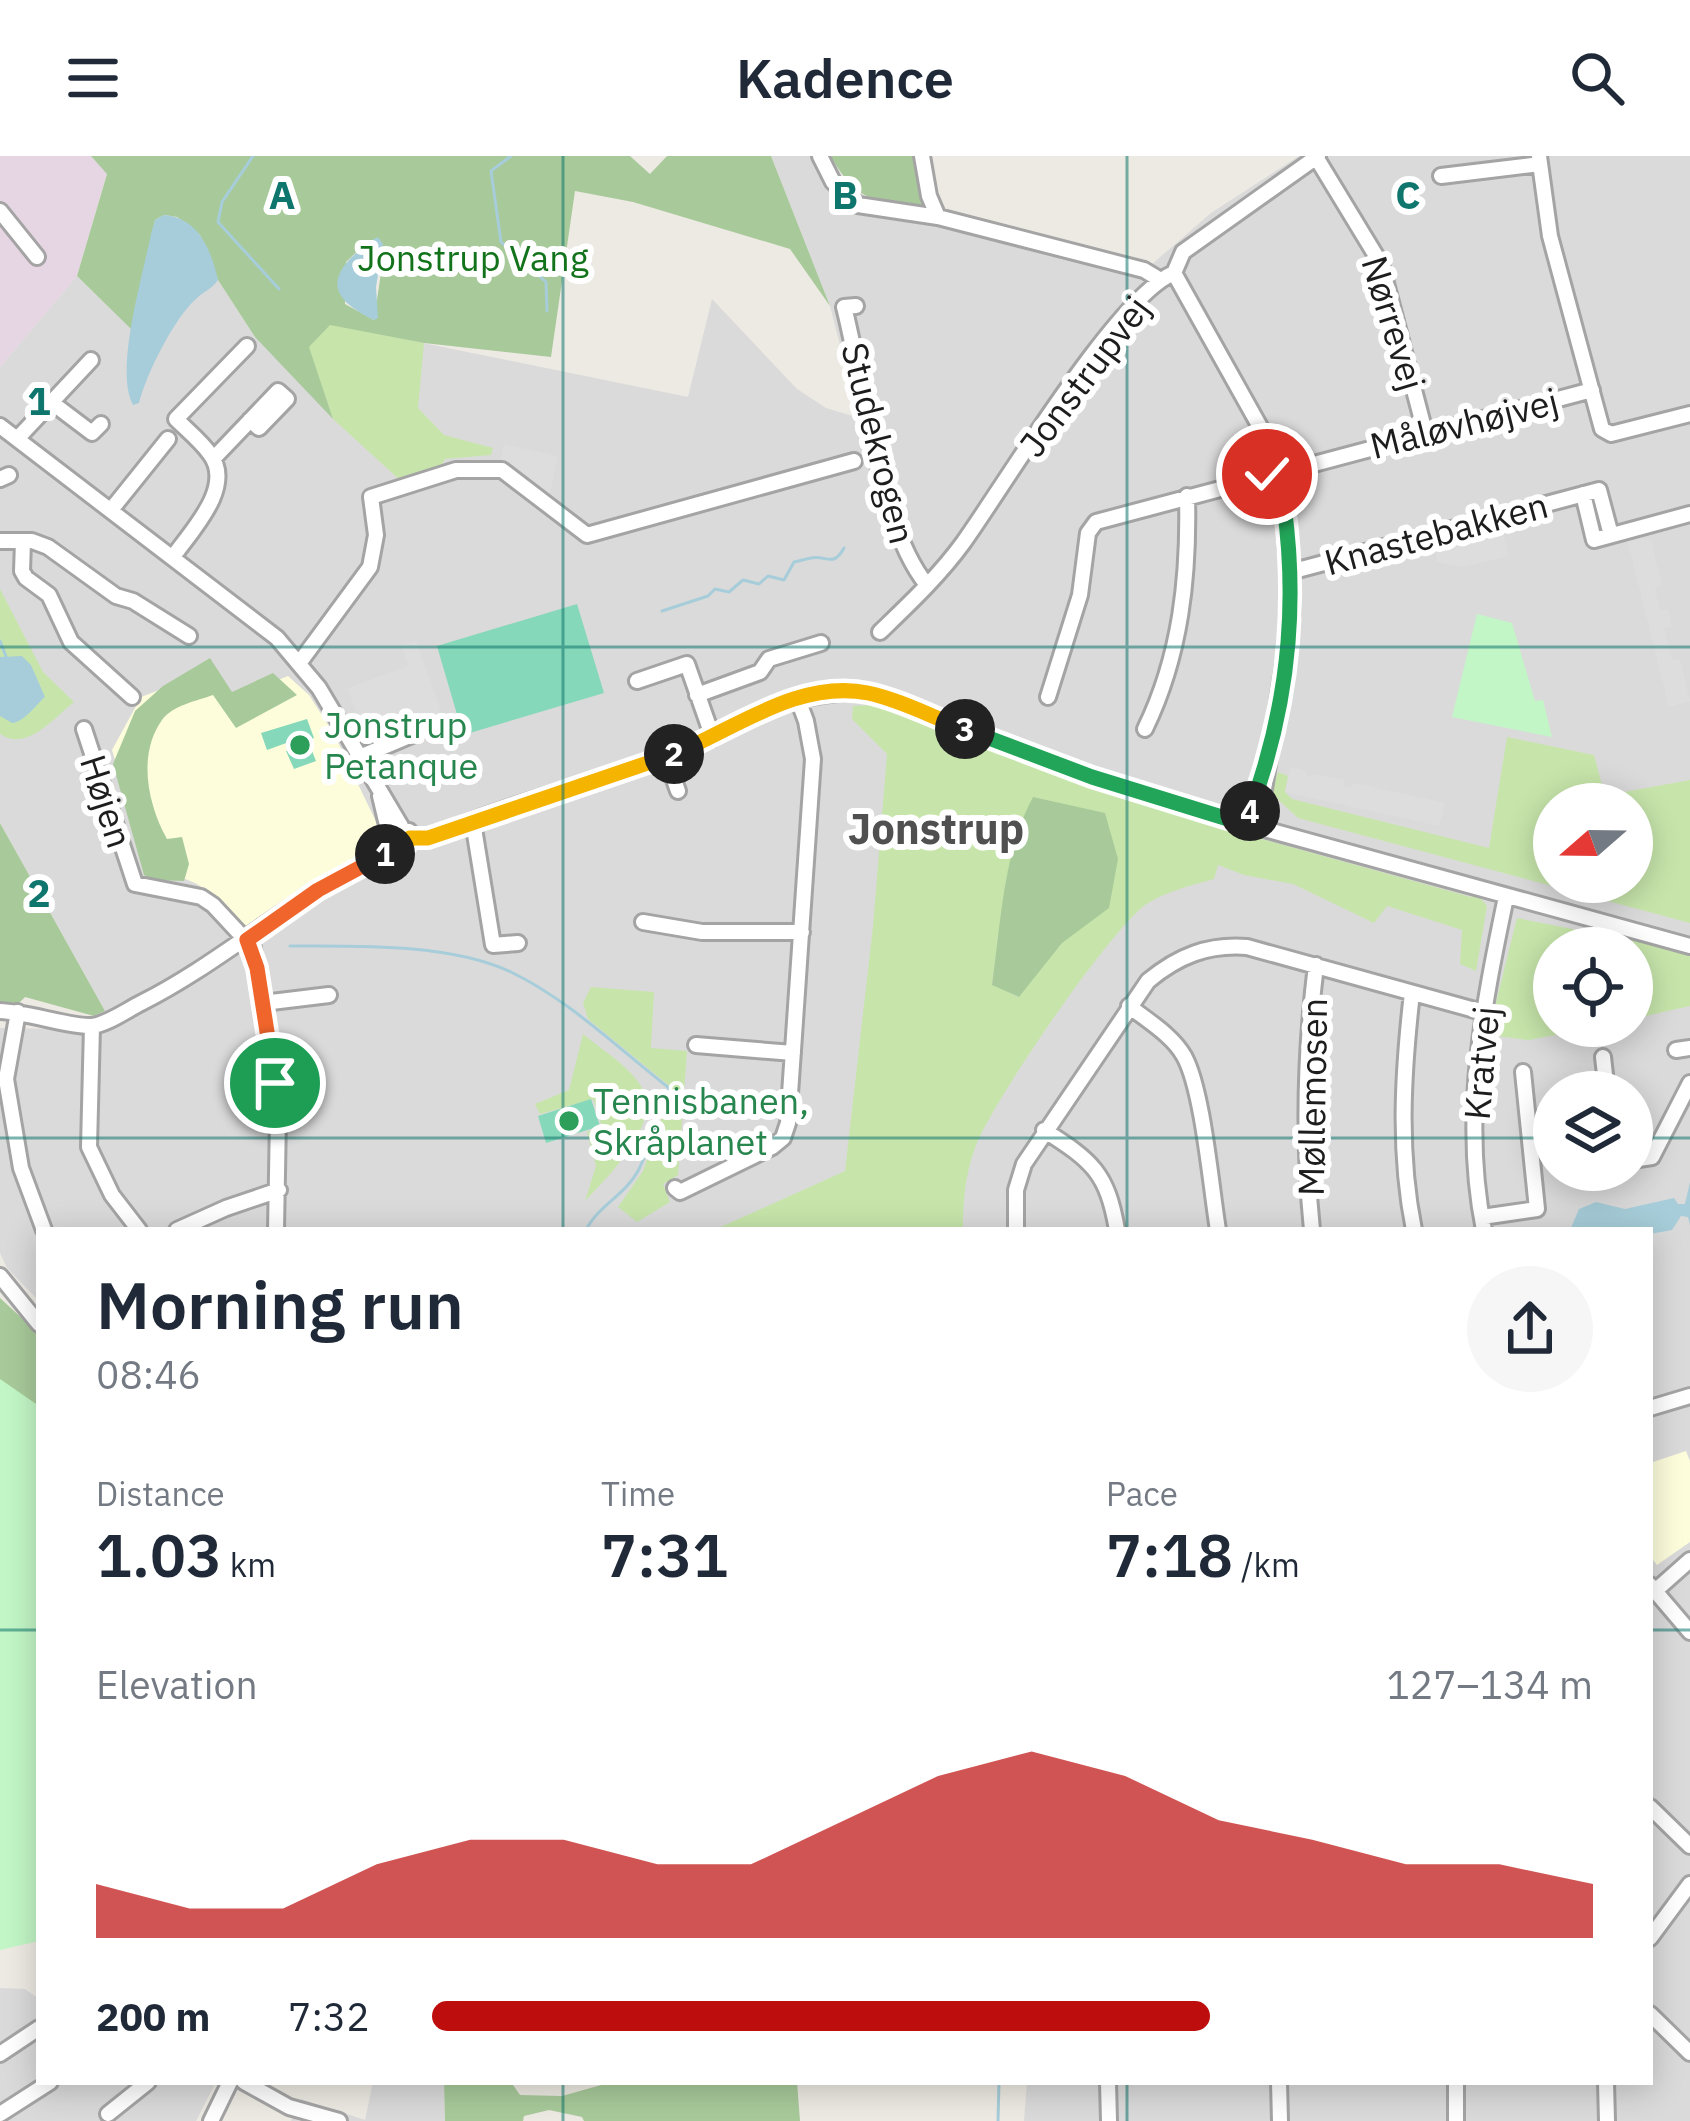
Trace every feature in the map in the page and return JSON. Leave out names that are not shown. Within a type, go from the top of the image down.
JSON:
[{"type":"street","points":[[820,156],[833,182],[858,205],[938,218],[1166,276],[1241,389],[1278,470],[1290,572],[1289,643],[1252,826]]},
{"type":"street","points":[[922,156],[928,196],[938,218]]},
{"type":"street","name":"Jonstrupvej","points":[[880,632],[960,547],[1119,321],[1166,276],[1183,252],[1317,157]]},
{"type":"street","name":"Nørrevej","points":[[1317,157],[1381,265],[1425,432]]},
{"type":"street","points":[[1441,176],[1540,160],[1550,236],[1592,390]]},
{"type":"street","points":[[0,211],[37,257]]},
{"type":"street","name":"Studekrogen","points":[[856,306],[844,308],[869,424],[904,553],[927,585]]},
{"type":"street","points":[[173,557],[215,491],[214,458],[176,419],[248,346]]},
{"type":"street","points":[[17,439],[91,360]]},
{"type":"street","name":"Måløvhøjvej","points":[[1048,697],[1080,595],[1088,533],[1096,522],[1592,390],[1601,429],[1610,434],[1690,414]]},
{"type":"street","points":[[51,402],[92,433],[100,424]]},
{"type":"street","points":[[214,458],[250,420]]},
{"type":"street","points":[[0,426],[256,620],[300,662],[362,756],[399,835]]},
{"type":"street","points":[[111,510],[167,439]]},
{"type":"street","points":[[300,662],[370,567],[376,535],[371,497],[456,470],[502,470],[587,536],[854,461]]},
{"type":"street","name":"Knastebakken","points":[[1290,572],[1598,490],[1611,535],[1690,514]]},
{"type":"street","points":[[1145,729],[1182,618],[1187,496]]},
{"type":"street","points":[[0,541],[47,547],[116,596],[133,601],[189,636]]},
{"type":"street","points":[[23,541],[26,578],[49,595],[71,642],[132,698]]},
{"type":"street","points":[[698,695],[760,672],[769,659],[820,643]]},
{"type":"street","points":[[637,681],[686,664],[713,738]]},
{"type":"street","points":[[399,835],[428,838],[666,757],[797,698],[835,691],[869,693],[1092,777],[1252,826],[1690,946]]},
{"type":"street","points":[[675,1188],[680,1192],[772,1147],[783,1138],[788,1123],[814,759],[797,698]]},
{"type":"street","name":"Højen","points":[[83,730],[135,884],[201,897],[247,940]]},
{"type":"street","points":[[362,756],[419,732]]},
{"type":"street","points":[[666,757],[678,791]]},
{"type":"street","points":[[473,822],[493,945],[518,943]]},
{"type":"street","points":[[0,1011],[92,1026],[162,993],[318,890],[383,856],[399,835]]},
{"type":"street","name":"Kratvej","points":[[1483,1223],[1474,1128],[1482,1012],[1506,897]]},
{"type":"street","points":[[643,922],[702,932],[802,932]]},
{"type":"street","points":[[247,940],[253,948],[263,1003],[276,1100],[276,1227]]},
{"type":"street","name":"Møllemosen","points":[[1016,1227],[1016,1190],[1024,1164],[1044,1130],[1148,981],[1192,952],[1247,947],[1482,1012]]},
{"type":"street","name":"Møllemosen","points":[[1312,1227],[1304,1114],[1316,965]]},
{"type":"street","points":[[1412,992],[1403,1120],[1414,1227]]},
{"type":"street","points":[[263,1003],[329,995]]},
{"type":"street","points":[[1130,1006],[1171,1039],[1184,1056],[1194,1082],[1218,1227]]},
{"type":"street","points":[[18,1012],[6,1079],[21,1168],[43,1227]]},
{"type":"street","points":[[92,1026],[89,1147],[112,1195],[137,1227]]},
{"type":"street","points":[[696,1045],[793,1053]]},
{"type":"street","points":[[1603,1057],[1605,1071]]},
{"type":"street","points":[[1523,1072],[1533,1163]]},
{"type":"street","points":[[1653,1155],[1690,1084]]},
{"type":"street","points":[[1044,1130],[1096,1167],[1112,1201],[1116,1227]]},
{"type":"street","points":[[184,1227],[279,1190]]},
{"type":"street","points":[[1483,1223],[1537,1209],[1536,1191]]},
{"type":"street","points":[[0,1276],[36,1320]]},
{"type":"street","points":[[1653,1407],[1690,1396]]},
{"type":"street","points":[[1653,1587],[1690,1560]]},
{"type":"street","points":[[1653,1589],[1690,1632]]},
{"type":"street","points":[[1653,1810],[1690,1846]]},
{"type":"street","points":[[1653,1934],[1690,1883]]},
{"type":"street","points":[[1653,2017],[1690,2053]]},
{"type":"street","points":[[0,2054],[36,2030]]},
{"type":"street","points":[[0,2114],[45,2085]]},
{"type":"street","points":[[108,2114],[144,2085]]},
{"type":"street","points":[[211,2121],[229,2085]]},
{"type":"street","points":[[249,2085],[289,2107],[338,2121]]},
{"type":"street","points":[[1108,2085],[1109,2121]]},
{"type":"street","points":[[1280,2085],[1280,2121]]},
{"type":"street","points":[[1456,2085],[1456,2121]]},
{"type":"street","points":[[1606,2085],[1607,2121]]},
{"type":"shaded area","points":[[0,156],[91,156],[107,173],[77,276],[0,367]]},
{"type":"shaded area","points":[[771,156],[830,156],[847,184],[878,204],[923,204],[943,214],[1151,265],[1211,213],[1299,156],[1690,156],[1690,2121],[1024,2121],[1027,2085],[1653,2085],[1653,1227],[36,1227],[36,1298],[7,1268],[0,1253],[0,1028],[65,1029],[105,1011],[0,823],[0,367],[77,276],[133,331],[218,280],[255,337],[330,324],[688,397],[712,299],[797,389],[826,408],[859,418],[830,306]]},
{"type":"shaded area","points":[[504,444],[558,456],[550,493],[500,463]]},
{"type":"shaded area","points":[[1501,524],[1509,556],[1463,567],[1437,562],[1436,541],[1446,537],[1449,545],[1455,543],[1453,537]]},
{"type":"shaded area","points":[[1627,539],[1651,540],[1662,585],[1655,588],[1660,610],[1668,609],[1672,626],[1664,629],[1672,660],[1680,659],[1690,701],[1669,707]]},
{"type":"shaded area","points":[[416,641],[442,714],[426,725],[409,725],[365,739],[348,688],[408,666],[402,645]]},
{"type":"shaded area","points":[[215,669],[232,699],[288,676],[309,695],[334,734],[381,832],[358,857],[306,884],[245,928],[225,904],[197,884],[146,862],[112,750],[141,697]]},
{"type":"shaded area","points":[[1291,767],[1306,771],[1306,776],[1344,780],[1344,786],[1354,783],[1445,803],[1439,826],[1285,792]]},
{"type":"shaded area","points":[[1686,1451],[1690,1461],[1690,1542],[1657,1565],[1653,1560],[1653,1462]]},
{"type":"shaded area","points":[[0,1988],[25,1989],[36,1997],[36,2085],[214,2085],[196,2121],[0,2121]]},
{"type":"shaded area","points":[[372,2085],[444,2085],[445,2121],[291,2121],[301,2099],[365,2120]]},
{"type":"green space","name":"Jonstrup Vang","points":[[91,156],[630,156],[650,174],[667,156],[771,156],[830,306],[790,249],[633,202],[575,191],[551,357],[424,343],[330,325],[309,347],[333,419],[255,337],[218,280],[200,235],[177,217],[164,215],[155,220],[133,331],[77,276],[107,174]],"holes":[[[367,242],[382,266],[374,320],[345,304],[346,262]]]},
{"type":"green space","points":[[830,156],[914,156],[923,204],[891,203],[858,191]]},
{"type":"green space","points":[[330,324],[424,343],[418,408],[444,435],[493,448],[491,455],[445,459],[441,466],[402,482],[333,419],[308,347]]},
{"type":"green space","points":[[0,589],[43,672],[74,702],[39,731],[20,739],[0,734]]},
{"type":"green space","points":[[577,604],[604,693],[463,735],[437,646]]},
{"type":"green space","points":[[1477,614],[1512,623],[1535,701],[1543,700],[1552,737],[1452,717]]},
{"type":"green space","points":[[210,658],[232,692],[273,673],[297,695],[236,728],[213,695],[179,707],[162,720],[150,749],[150,796],[167,839],[182,837],[189,864],[184,881],[155,880],[144,875],[113,764],[135,711],[163,686]]},
{"type":"green space","points":[[874,705],[1024,763],[1222,828],[1471,897],[1477,894],[1487,906],[1476,971],[1460,964],[1462,930],[1387,906],[1374,923],[1293,884],[1218,865],[1214,879],[1145,905],[1105,948],[1052,1020],[975,1148],[965,1188],[963,1227],[721,1227],[845,1171],[887,754],[852,719],[853,706]],"holes":[[[1023,816],[1062,943],[1018,997],[992,984],[1007,881]]]},
{"type":"green space","name":"Jonstrup Petanque","points":[[307,719],[314,738],[308,741],[316,761],[294,769],[286,751],[291,749],[289,742],[267,750],[261,733]]},
{"type":"green space","points":[[1507,737],[1594,755],[1601,783],[1533,783],[1533,881],[1298,818],[1271,793],[1278,772],[1288,776],[1285,792],[1292,799],[1489,848]]},
{"type":"green space","points":[[1690,780],[1690,923],[1615,903],[1653,903],[1653,787]]},
{"type":"green space","points":[[1033,797],[1105,813],[1118,859],[1109,908],[1062,943],[1019,997],[992,985],[1009,865]]},
{"type":"green space","points":[[0,823],[105,1011],[94,1016],[25,997],[17,1005],[0,1002]]},
{"type":"green space","points":[[1517,918],[1563,927],[1533,927],[1533,1039],[1488,1035]]},
{"type":"green space","points":[[1653,945],[1690,952],[1690,1006],[1653,1014]]},
{"type":"green space","points":[[591,987],[654,992],[651,1048],[687,1051],[678,1175],[663,1184],[670,1202],[637,1222],[618,1207],[643,1171],[672,1088],[588,1019],[583,1003]]},
{"type":"green space","points":[[583,1034],[634,1077],[647,1107],[637,1137],[585,1201],[596,1166],[587,1132],[602,1126],[593,1099],[540,1114],[535,1104],[569,1090]]},
{"type":"green space","name":"Tennisbanen, Skråplanet","points":[[591,1099],[600,1126],[546,1143],[538,1116]]},
{"type":"green space","points":[[0,1298],[36,1331],[36,1409],[0,1384]]},
{"type":"green space","points":[[0,1379],[36,1404],[36,1942],[0,1950]]},
{"type":"green space","points":[[444,2085],[513,2085],[520,2095],[562,2096],[601,2085],[797,2085],[800,2121],[584,2121],[549,2110],[524,2116],[523,2121],[445,2121]]},
{"type":"water","points":[[164,215],[195,229],[218,280],[179,319],[154,363],[139,403],[133,405],[127,370],[132,322],[155,220]]},
{"type":"water","points":[[378,237],[383,244],[376,287],[378,318],[374,320],[345,301],[337,285],[344,266]]},
{"type":"water","points":[[22,656],[45,697],[12,723],[0,716],[0,657]]},
{"type":"water","points":[[1690,1182],[1690,1225],[1688,1217],[1681,1216],[1672,1230],[1653,1233],[1653,1227],[1571,1227],[1579,1209],[1596,1202],[1625,1209],[1674,1198],[1685,1204]]},
{"type":"waterway","points":[[253,156],[222,202],[218,222],[279,289]]},
{"type":"waterway","points":[[511,156],[491,171],[501,242],[546,282],[547,311]]},
{"type":"waterway","points":[[662,611],[708,596],[715,589],[729,592],[743,580],[759,584],[768,576],[784,580],[794,562],[833,559],[844,548]]},
{"type":"waterway","points":[[0,641],[7,659]]},
{"type":"waterway","points":[[290,946],[403,948],[487,963],[553,996],[669,1088],[638,1171],[588,1227]]},
{"type":"waterway","points":[[998,2121],[999,2085]]},
{"type":"place","name":"Jonstrup Petanque","points":[[300,745]]},
{"type":"place","name":"Tennisbanen, Skråplanet","points":[[569,1121]]},
{"type":"district","name":"Jonstrup","points":[[936,828]]},
{"type":"route","points":[[275,1083],[257,968],[247,940],[262,928],[410,838],[428,838],[666,757],[797,698],[835,691],[869,693],[1092,777],[1246,824],[1267,766],[1293,598],[1278,470],[1267,474]]}]
